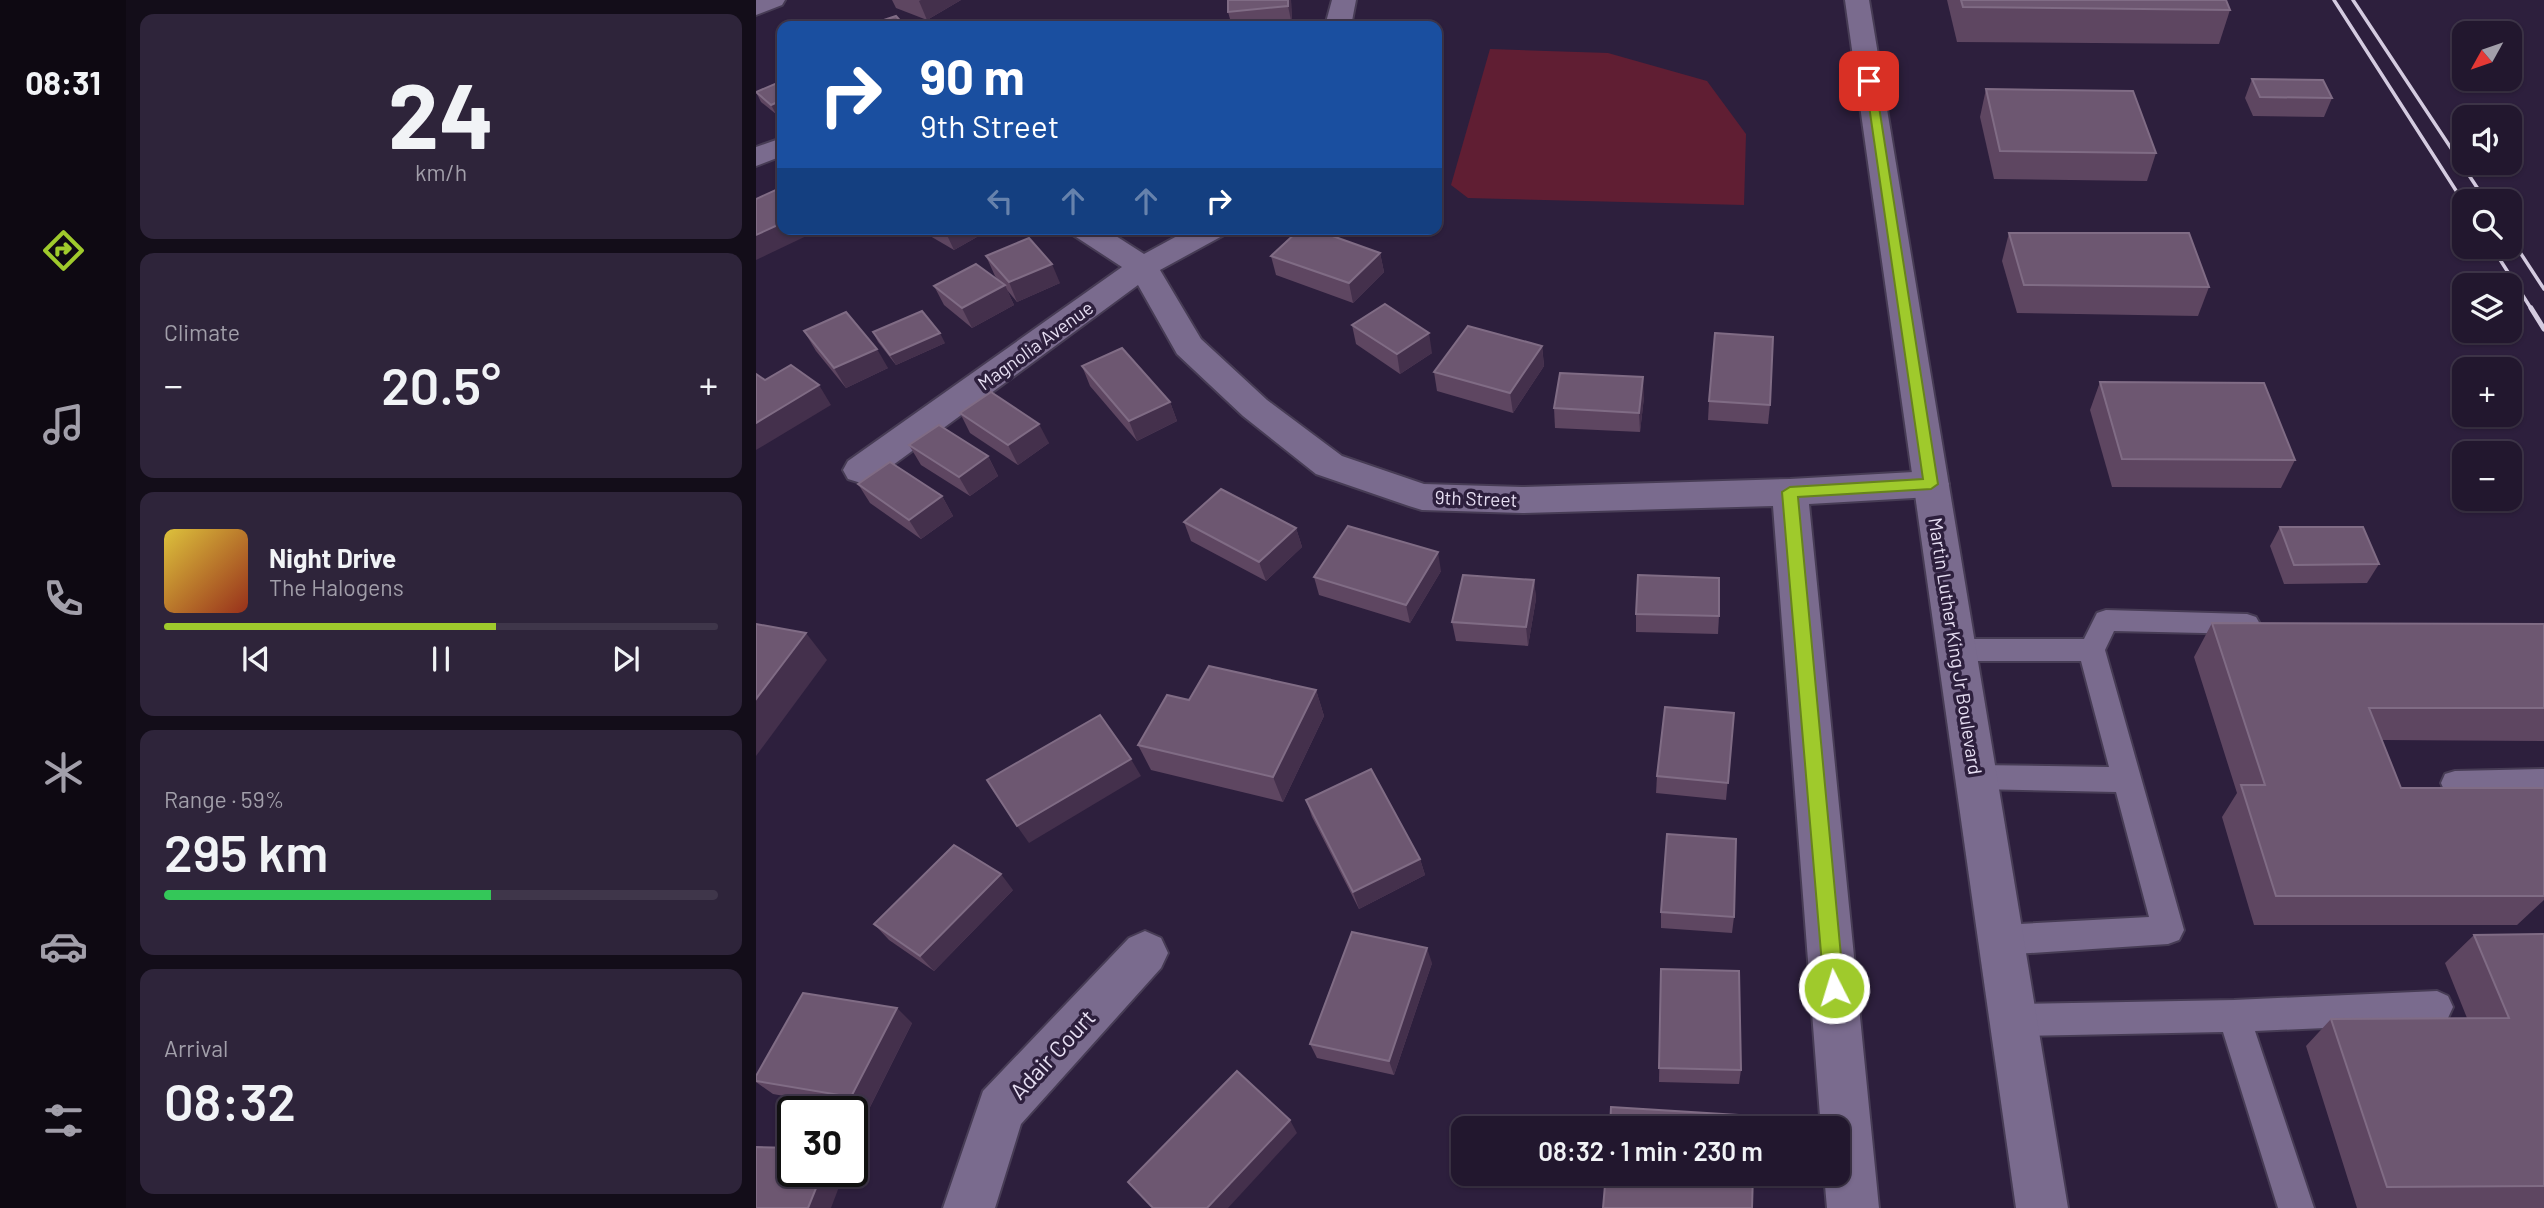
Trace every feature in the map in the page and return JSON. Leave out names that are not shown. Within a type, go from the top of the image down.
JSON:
[{"type":"street","points":[[756,7],[773,0]]},
{"type":"street","points":[[1339,21],[1344,0]]},
{"type":"street","name":"Martin Luther King Jr Boulevard","points":[[1857,0],[2042,1208]]},
{"type":"street","points":[[756,157],[777,148]]},
{"type":"street","name":"9th Street","points":[[1093,235],[1143,267],[1189,346],[1255,408],[1329,464],[1422,497],[1522,500],[1790,492],[1931,484]]},
{"type":"street","name":"Magnolia Avenue","points":[[861,470],[1143,267],[1202,235]]},
{"type":"street","points":[[1790,492],[1853,1208]]},
{"type":"street","name":"Adair Court","points":[[969,1208],[1001,1109],[1145,953]]},
{"type":"lane","points":[[2001,940],[2168,930],[2092,650],[2106,620],[2274,625]]},
{"type":"lane","points":[[1956,650],[2092,650]]},
{"type":"lane","points":[[1976,777],[2128,780]]},
{"type":"lane","points":[[2455,783],[2544,781]]},
{"type":"lane","points":[[2013,1020],[2234,1016],[2437,1007]]},
{"type":"lane","points":[[2234,1016],[2296,1208]]},
{"type":"shaded area","points":[[1490,49],[1608,53],[1707,81],[1746,134],[1744,205],[1468,198],[1451,185]]},
{"type":"building","points":[[1228,0],[1288,0],[1288,6],[1228,12]]},
{"type":"building","points":[[1961,0],[2226,0],[2230,10],[1963,7]]},
{"type":"building","points":[[896,16],[900,21],[881,21]]},
{"type":"building","points":[[2252,79],[2323,80],[2332,98],[2260,97]]},
{"type":"building","points":[[777,83],[777,102],[771,105],[756,92]]},
{"type":"building","points":[[1986,89],[2133,91],[2156,153],[2000,151]]},
{"type":"building","points":[[777,189],[777,225],[756,235],[756,199]]},
{"type":"building","points":[[2009,233],[2189,233],[2209,287],[2024,285]]},
{"type":"building","points":[[1294,235],[1330,235],[1380,253],[1349,283],[1271,256]]},
{"type":"building","points":[[1029,238],[1052,264],[1009,282],[986,256]]},
{"type":"building","points":[[976,264],[1005,285],[962,308],[934,286]]},
{"type":"building","points":[[1385,304],[1429,333],[1397,354],[1352,325]]},
{"type":"building","points":[[922,311],[940,333],[890,355],[873,332]]},
{"type":"building","points":[[846,312],[877,349],[834,368],[804,331]]},
{"type":"building","points":[[1468,326],[1542,346],[1510,393],[1434,372]]},
{"type":"building","points":[[1715,333],[1773,337],[1770,405],[1709,401]]},
{"type":"building","points":[[1122,348],[1170,402],[1129,421],[1082,366]]},
{"type":"building","points":[[791,365],[819,385],[756,423],[756,374],[765,380]]},
{"type":"building","points":[[1560,373],[1643,377],[1639,413],[1554,408]]},
{"type":"building","points":[[2100,382],[2264,383],[2295,460],[2122,459]]},
{"type":"building","points":[[991,392],[1039,424],[1008,445],[960,413]]},
{"type":"building","points":[[939,425],[988,456],[959,477],[909,445]]},
{"type":"building","points":[[890,462],[942,496],[909,520],[858,484]]},
{"type":"building","points":[[1221,489],[1296,528],[1259,562],[1184,522]]},
{"type":"building","points":[[1348,526],[1438,552],[1406,605],[1314,577]]},
{"type":"building","points":[[2280,527],[2363,527],[2379,564],[2294,565]]},
{"type":"building","points":[[1463,575],[1534,580],[1526,627],[1452,622]]},
{"type":"building","points":[[1638,575],[1719,578],[1719,616],[1636,614]]},
{"type":"building","points":[[2212,623],[2544,624],[2544,708],[2369,708],[2401,788],[2544,788],[2544,896],[2276,896],[2241,785],[2265,785]]},
{"type":"building","points":[[756,624],[806,633],[756,699]]},
{"type":"building","points":[[1209,666],[1316,690],[1273,777],[1138,745],[1167,695],[1189,700]]},
{"type":"building","points":[[1665,707],[1734,713],[1728,783],[1657,776]]},
{"type":"building","points":[[1100,715],[1131,759],[1017,826],[987,780]]},
{"type":"building","points":[[1371,769],[1420,859],[1353,892],[1306,800]]},
{"type":"building","points":[[1667,834],[1736,839],[1734,917],[1661,912]]},
{"type":"building","points":[[954,845],[1001,874],[920,956],[874,924]]},
{"type":"building","points":[[1352,932],[1427,948],[1389,1061],[1310,1044]]},
{"type":"building","points":[[2544,934],[2544,1186],[2387,1187],[2331,1019],[2509,1018],[2474,935]]},
{"type":"building","points":[[1661,969],[1739,971],[1741,1070],[1659,1068]]},
{"type":"building","points":[[803,993],[897,1008],[852,1096],[756,1081],[756,1076]]},
{"type":"building","points":[[1237,1071],[1290,1120],[1207,1208],[1153,1208],[1128,1182]]},
{"type":"building","points":[[1611,1107],[1754,1116],[1611,1116]]},
{"type":"building","points":[[756,1147],[777,1148],[777,1187],[817,1187],[808,1208],[756,1208]]},
{"type":"building","points":[[1605,1186],[1753,1186],[1752,1208],[1603,1208]]},
{"type":"railway","points":[[2334,0],[2455,189]]},
{"type":"railway","points":[[2353,0],[2478,189]]},
{"type":"railway","points":[[2522,255],[2544,289]]},
{"type":"railway","points":[[2500,259],[2532,310]]},
{"type":"railway","points":[[2531,308],[2544,329]]},
{"type":"route","points":[[1834,988],[1790,492],[1931,484],[1869,81]]}]
